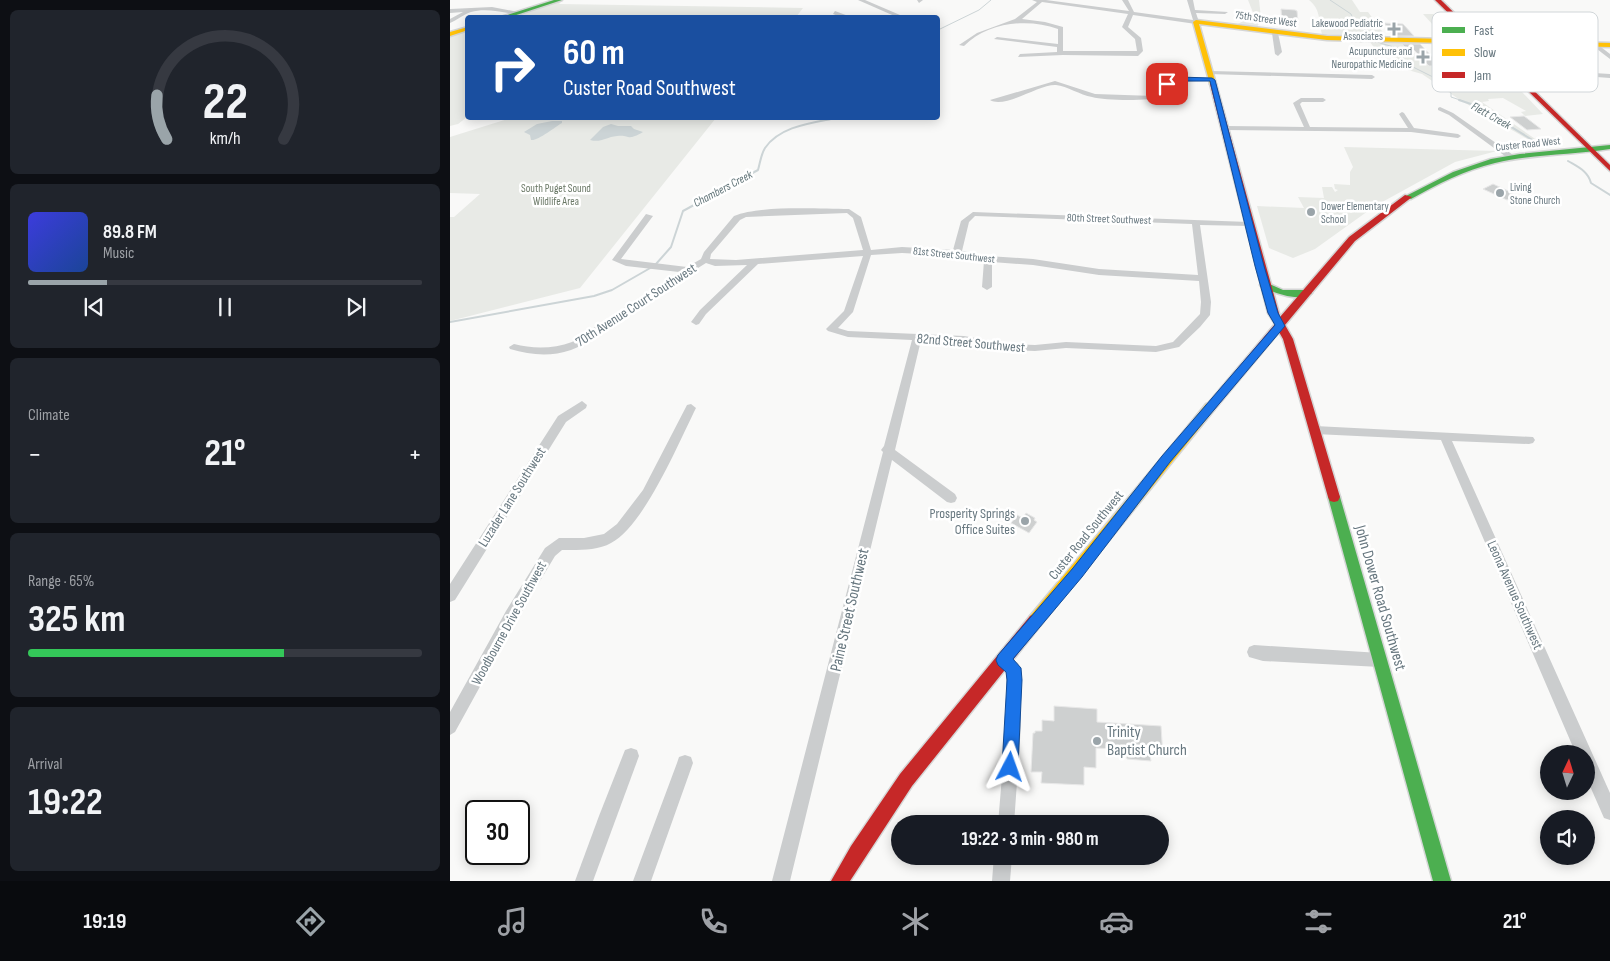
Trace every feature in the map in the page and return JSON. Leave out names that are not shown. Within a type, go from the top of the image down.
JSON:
[{"type":"street","points":[[508,15],[559,0]]},
{"type":"street","points":[[861,0],[898,15]]},
{"type":"street","points":[[997,39],[1060,50],[1136,54],[1140,51],[1138,38],[1126,27],[1132,13],[1125,0]]},
{"type":"street","points":[[1190,0],[1195,16],[1225,12]]},
{"type":"street","points":[[1438,0],[1450,12]]},
{"type":"street","points":[[963,44],[1016,20],[1037,1]]},
{"type":"street","name":"75th Street West","points":[[1037,1],[1068,2],[1132,13],[1195,16],[1275,33],[1327,38],[1432,41]]},
{"type":"street","points":[[450,11],[492,9],[515,12]]},
{"type":"street","points":[[450,20],[460,17],[468,10]]},
{"type":"street","points":[[835,13],[841,15]]},
{"type":"street","name":"John Dower Road Southwest","points":[[1195,16],[1265,285],[1273,313],[1288,339],[1316,430],[1442,881]]},
{"type":"street","points":[[1016,20],[1061,28],[1060,50]]},
{"type":"street","points":[[450,34],[465,29]]},
{"type":"street","points":[[1275,33],[1278,54]]},
{"type":"street","points":[[1598,47],[1610,57]]},
{"type":"street","points":[[1020,56],[1060,50]]},
{"type":"street","points":[[993,100],[1008,98],[1046,84],[1055,83],[1094,96],[1154,98],[1162,96],[1167,84],[1172,80],[1212,76],[1372,77]]},
{"type":"street","points":[[1531,92],[1610,169]]},
{"type":"street","points":[[1308,130],[1296,104],[1298,102],[1323,100]]},
{"type":"street","points":[[1440,109],[1455,116],[1512,157]]},
{"type":"street","points":[[1402,114],[1411,126],[1411,130]]},
{"type":"street","points":[[1225,128],[1411,130],[1433,133]]},
{"type":"street","name":"Custer Road West","points":[[1373,221],[1382,214],[1457,172],[1486,162],[1512,157],[1610,147]]},
{"type":"street","name":"70th Avenue Court Southwest","points":[[514,347],[525,350],[549,351],[567,348],[705,260],[706,254],[737,218],[744,215],[757,213],[849,211],[857,217],[867,254]]},
{"type":"street","name":"80th Street Southwest","points":[[956,253],[965,221],[969,215],[994,214],[1249,224]]},
{"type":"street","points":[[649,216],[616,260],[688,270]]},
{"type":"street","name":"Custer Road Southwest","points":[[840,881],[857,852],[906,780],[1003,660],[1078,572],[1166,459],[1352,239],[1373,221]]},
{"type":"street","points":[[1196,222],[1203,278]]},
{"type":"street","name":"81st Street Southwest","points":[[705,260],[721,263],[755,262],[907,250],[956,253],[988,259],[1033,262],[1099,272],[1203,278]]},
{"type":"street","name":"82nd Street Southwest","points":[[867,254],[848,312],[832,329],[848,334],[964,339],[1025,348],[1066,345],[1156,349],[1171,346],[1182,340],[1205,315],[1207,310],[1203,278]]},
{"type":"street","points":[[987,287],[988,259]]},
{"type":"street","points":[[696,322],[703,312],[755,262]]},
{"type":"street","points":[[1265,285],[1281,292],[1307,293]]},
{"type":"street","name":"Paine Street Southwest","points":[[781,881],[844,638],[887,450],[917,338]]},
{"type":"street","name":"Luzader Lane Southwest","points":[[450,596],[562,419],[582,405]]},
{"type":"street","name":"Woodbourne Drive Southwest","points":[[450,727],[511,616],[550,552],[559,544],[584,544],[607,539],[621,528],[647,494],[691,408]]},
{"type":"street","points":[[1316,430],[1530,440]]},
{"type":"street","name":"Leona Avenue Southwest","points":[[1445,437],[1580,745]]},
{"type":"street","points":[[887,450],[952,498]]},
{"type":"street","points":[[1254,652],[1380,660]]},
{"type":"street","points":[[1003,660],[1013,668],[1014,680],[1006,815]]},
{"type":"street","points":[[584,881],[631,756]]},
{"type":"street","points":[[642,881],[685,763]]},
{"type":"street","points":[[1595,778],[1610,812]]},
{"type":"street","points":[[1001,881],[1002,865]]},
{"type":"green space","points":[[563,0],[559,4],[803,8],[798,15],[511,15]]},
{"type":"green space","points":[[1248,0],[1259,0],[1261,18],[1257,28],[1236,25],[1254,15]]},
{"type":"green space","points":[[1309,0],[1352,0],[1360,12],[1368,12],[1387,38],[1323,37],[1318,12]]},
{"type":"green space","points":[[1423,14],[1432,14],[1432,24]]},
{"type":"green space","points":[[465,30],[465,119],[458,124],[450,126],[450,35]]},
{"type":"green space","points":[[1369,41],[1417,42],[1413,51],[1415,56],[1432,66],[1432,81],[1422,74],[1401,68],[1394,63],[1394,57],[1377,51]]},
{"type":"green space","points":[[1448,92],[1522,92],[1543,114],[1525,116],[1521,112],[1526,111],[1503,98],[1488,99],[1489,101],[1482,102],[1541,143],[1536,144]]},
{"type":"green space","name":"South Puget Sound Wildlife Area","points":[[505,120],[714,120],[580,288],[450,321],[450,217],[454,217],[480,194],[450,193],[450,137]]},
{"type":"green space","points":[[1344,147],[1497,151],[1455,162],[1375,206],[1315,249],[1293,258],[1269,248],[1257,206],[1304,208],[1298,197],[1324,198],[1322,187],[1332,187],[1335,192],[1338,190],[1335,189],[1334,184],[1350,185],[1350,172],[1353,167]]},
{"type":"shaded area","points":[[562,121],[562,123],[534,140],[531,140],[530,135],[524,132],[537,124]]},
{"type":"shaded area","points":[[611,124],[631,126],[643,132],[631,137],[621,136],[597,141],[590,140],[603,127]]},
{"type":"building","points":[[1281,9],[1297,11],[1298,22],[1295,22],[1295,24],[1282,21]]},
{"type":"building","points":[[1384,23],[1403,24],[1414,36],[1395,36]]},
{"type":"building","points":[[1402,44],[1420,44],[1432,57],[1432,66],[1429,66],[1414,50],[1408,50]]},
{"type":"building","points":[[1524,116],[1541,129],[1527,130],[1510,117]]},
{"type":"building","name":"Living Stone Church","points":[[1493,184],[1517,195],[1507,200],[1483,189]]},
{"type":"building","name":"Prosperity Springs Office Suites","points":[[1026,513],[1035,518],[1034,520],[1037,522],[1029,533],[1011,523],[1017,515],[1023,518]]},
{"type":"building","name":"Trinity Baptist Church","points":[[1054,706],[1097,709],[1097,722],[1161,726],[1163,757],[1150,756],[1151,761],[1127,759],[1126,755],[1113,755],[1113,749],[1096,748],[1096,768],[1084,767],[1084,785],[1041,783],[1042,772],[1031,772],[1033,733],[1035,731],[1042,731],[1042,720],[1054,721]]},
{"type":"waterway","name":"Chambers Creek","points":[[940,29],[979,10],[991,0]]},
{"type":"waterway","name":"Flett Creek","points":[[1330,0],[1351,14],[1354,21],[1360,25],[1359,27],[1366,30],[1368,36]]},
{"type":"waterway","name":"Flett Creek","points":[[1380,43],[1404,50],[1403,62],[1432,76]]},
{"type":"waterway","name":"Flett Creek","points":[[1450,92],[1451,97],[1463,101]]},
{"type":"waterway","name":"Flett Creek","points":[[1459,100],[1477,106],[1539,144]]},
{"type":"waterway","name":"Chambers Creek","points":[[656,264],[671,247],[683,211],[758,170],[765,148],[779,135],[797,127],[826,120]]},
{"type":"waterway","name":"Flett Creek","points":[[1568,161],[1585,172],[1591,183],[1610,195]]},
{"type":"waterway","name":"Chambers Creek","points":[[450,322],[594,296],[612,290],[652,267]]},
{"type":"traffic: fast","points":[[510,15],[559,0]]},
{"type":"traffic: fast","points":[[1408,197],[1456,173],[1481,164],[1520,156],[1610,147]]},
{"type":"traffic: fast","points":[[1265,285],[1281,293],[1307,293]]},
{"type":"traffic: fast","points":[[1334,497],[1442,881]]},
{"type":"traffic: slow","points":[[1213,84],[1196,22],[1327,38],[1432,41]]},
{"type":"traffic: slow","points":[[450,34],[465,29]]},
{"type":"traffic: slow","points":[[1598,45],[1610,45]]},
{"type":"traffic: slow","points":[[1035,621],[1210,407]]},
{"type":"traffic: jam","points":[[1438,0],[1450,12]]},
{"type":"traffic: jam","points":[[1213,84],[1273,313],[1288,339],[1334,497]]},
{"type":"traffic: jam","points":[[1532,92],[1610,169]]},
{"type":"traffic: jam","points":[[1210,407],[1352,239],[1408,197]]},
{"type":"traffic: jam","points":[[840,881],[857,852],[906,780],[1035,621]]},
{"type":"place","name":"Lakewood Pediatric Associates","points":[[1394,29]]},
{"type":"place","name":"Acupuncture and Neuropathic Medicine","points":[[1423,57]]},
{"type":"place","name":"Living Stone Church","points":[[1500,193]]},
{"type":"place","name":"Dower Elementary School","points":[[1311,212]]},
{"type":"place","name":"Prosperity Springs Office Suites","points":[[1025,521]]},
{"type":"place","name":"Trinity Baptist Church","points":[[1097,741]]},
{"type":"route","points":[[1010,767],[1014,680],[1013,668],[1003,660],[1078,572],[1166,459],[1280,326],[1273,313],[1260,266],[1212,80],[1177,79],[1167,84]]}]
